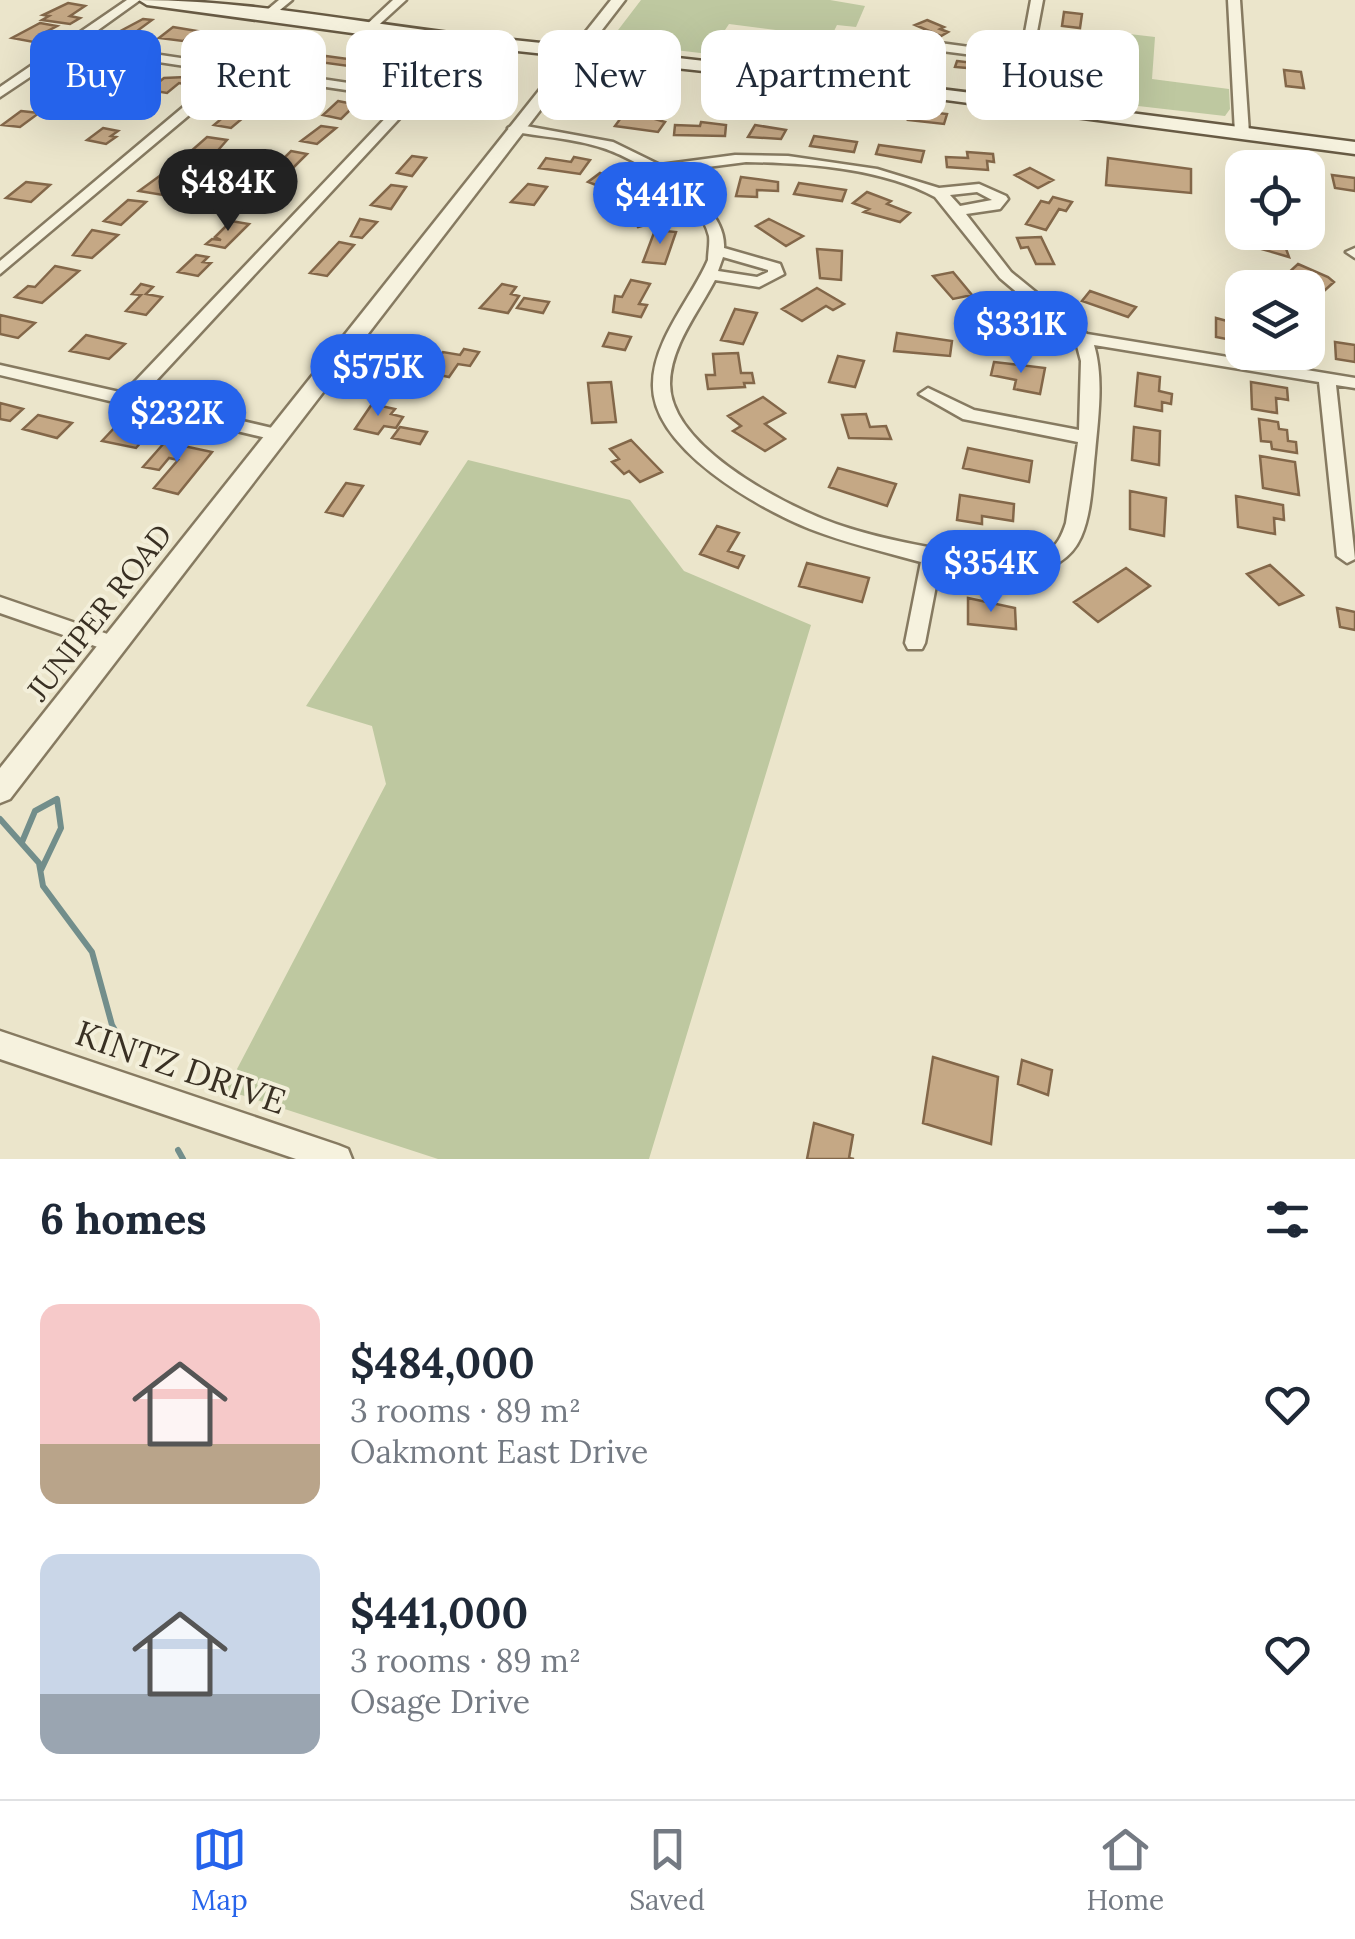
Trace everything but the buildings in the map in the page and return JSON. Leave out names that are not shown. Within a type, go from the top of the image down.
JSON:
[{"type":"main road","points":[[147,0],[367,30]]},
{"type":"main road","points":[[681,64],[966,97]]},
{"type":"main road","points":[[1139,119],[1355,148]]},
{"type":"street","points":[[92,30],[134,0]]},
{"type":"street","points":[[264,17],[286,0]]},
{"type":"street","points":[[367,30],[400,0]]},
{"type":"street","name":"JUNIPER ROAD","points":[[594,30],[618,0]]},
{"type":"street","points":[[1031,30],[1037,0]]},
{"type":"street","points":[[1234,0],[1242,133]]},
{"type":"street","points":[[0,94],[30,73]]},
{"type":"street","points":[[128,400],[396,120],[403,108],[399,98],[326,83]]},
{"type":"street","name":"JUNIPER ROAD","points":[[0,790],[538,100]]},
{"type":"street","points":[[0,269],[181,116]]},
{"type":"street","points":[[515,128],[612,144],[659,169],[706,216],[716,237],[716,251],[665,361],[661,381],[664,407],[702,453],[772,503],[827,528],[932,555],[1009,568],[1039,563],[1064,548],[1075,528],[1092,370],[1082,338]]},
{"type":"street","points":[[659,169],[762,158],[892,178],[938,192],[979,188],[1001,198],[994,206],[955,211]]},
{"type":"street","points":[[938,192],[1003,274],[1082,338],[1355,383]]},
{"type":"street","points":[[706,274],[759,282],[776,274],[775,267],[766,262],[716,251]]},
{"type":"street","points":[[0,370],[280,435]]},
{"type":"street","points":[[1328,378],[1348,556]]},
{"type":"street","points":[[928,394],[968,415],[1084,437]]},
{"type":"street","points":[[916,643],[932,555]]},
{"type":"street","points":[[0,605],[115,645]]},
{"type":"street","name":"KINTZ DRIVE","points":[[0,1045],[338,1159]]},
{"type":"green space","points":[[641,0],[830,0],[865,6],[856,27],[776,30],[729,24],[725,30],[701,30],[701,53],[681,51],[681,30],[618,30]]},
{"type":"green space","points":[[1139,35],[1155,37],[1152,79],[1229,89],[1230,109],[1225,116],[1139,106]]},
{"type":"green space","points":[[468,460],[630,500],[684,571],[811,625],[649,1159],[438,1159],[226,1090],[386,784],[372,726],[306,706]]},
{"type":"waterway","points":[[22,842],[35,811],[57,799],[61,828],[41,870]]},
{"type":"waterway","points":[[0,819],[39,863],[43,886],[92,952],[112,1025],[129,1055]]},
{"type":"waterway","points":[[178,1150],[183,1159]]}]
